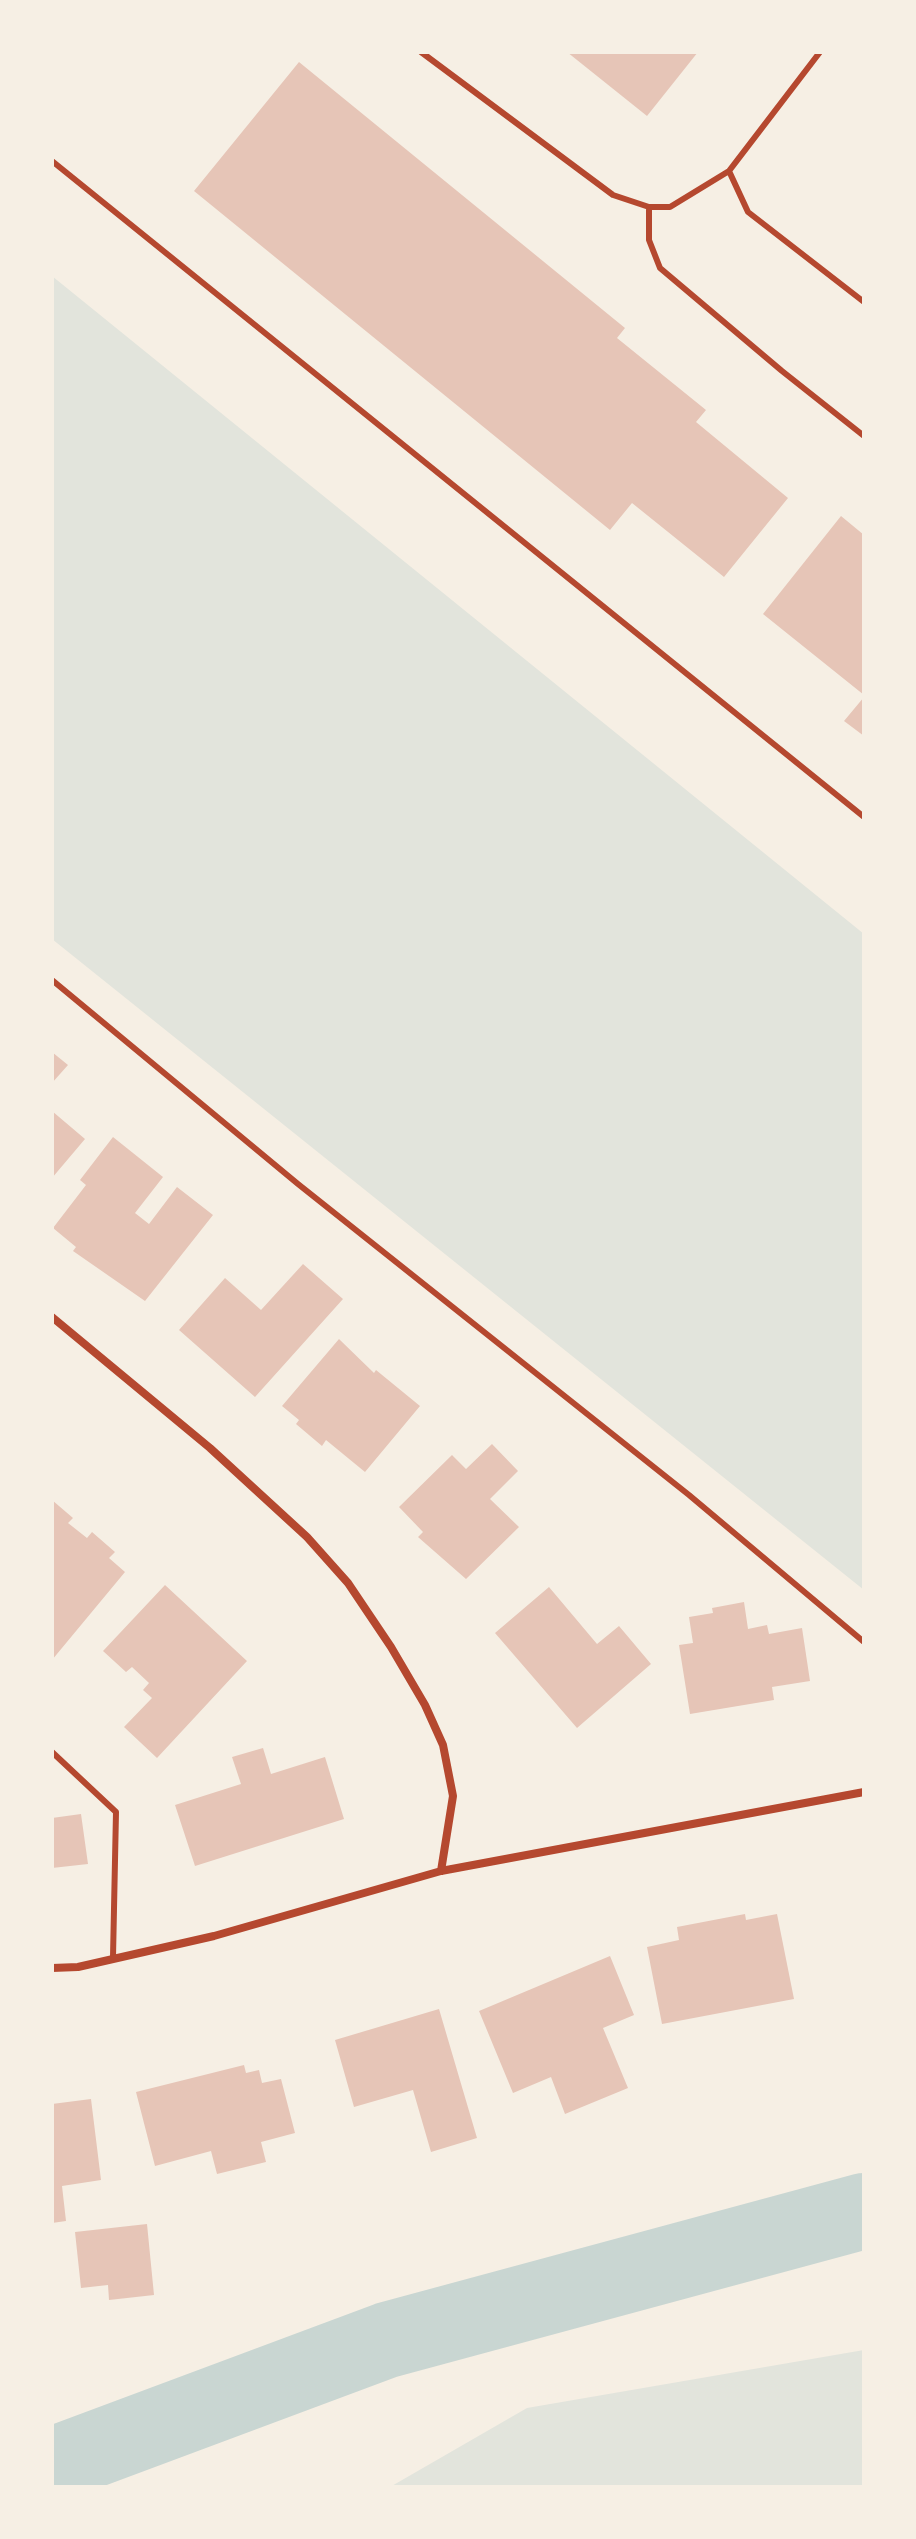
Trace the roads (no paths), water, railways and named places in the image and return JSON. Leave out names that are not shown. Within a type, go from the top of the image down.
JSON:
[{"type":"street","points":[[52,1317],[210,1448],[307,1537],[348,1583],[391,1647],[425,1705],[443,1745],[453,1796],[441,1871]]},
{"type":"street","points":[[52,1968],[78,1967],[214,1936],[441,1871],[864,1792]]},
{"type":"lane","points":[[421,52],[613,195],[649,207],[670,207],[729,171],[820,52]]},
{"type":"lane","points":[[52,161],[864,817]]},
{"type":"lane","points":[[729,171],[748,212],[864,302]]},
{"type":"lane","points":[[649,207],[649,240],[660,268],[758,352],[864,436]]},
{"type":"lane","points":[[52,980],[298,1184],[689,1495],[864,1642]]},
{"type":"lane","points":[[52,1752],[116,1812],[113,1957]]},
{"type":"waterway","points":[[52,2465],[387,2340],[864,2211]]}]
